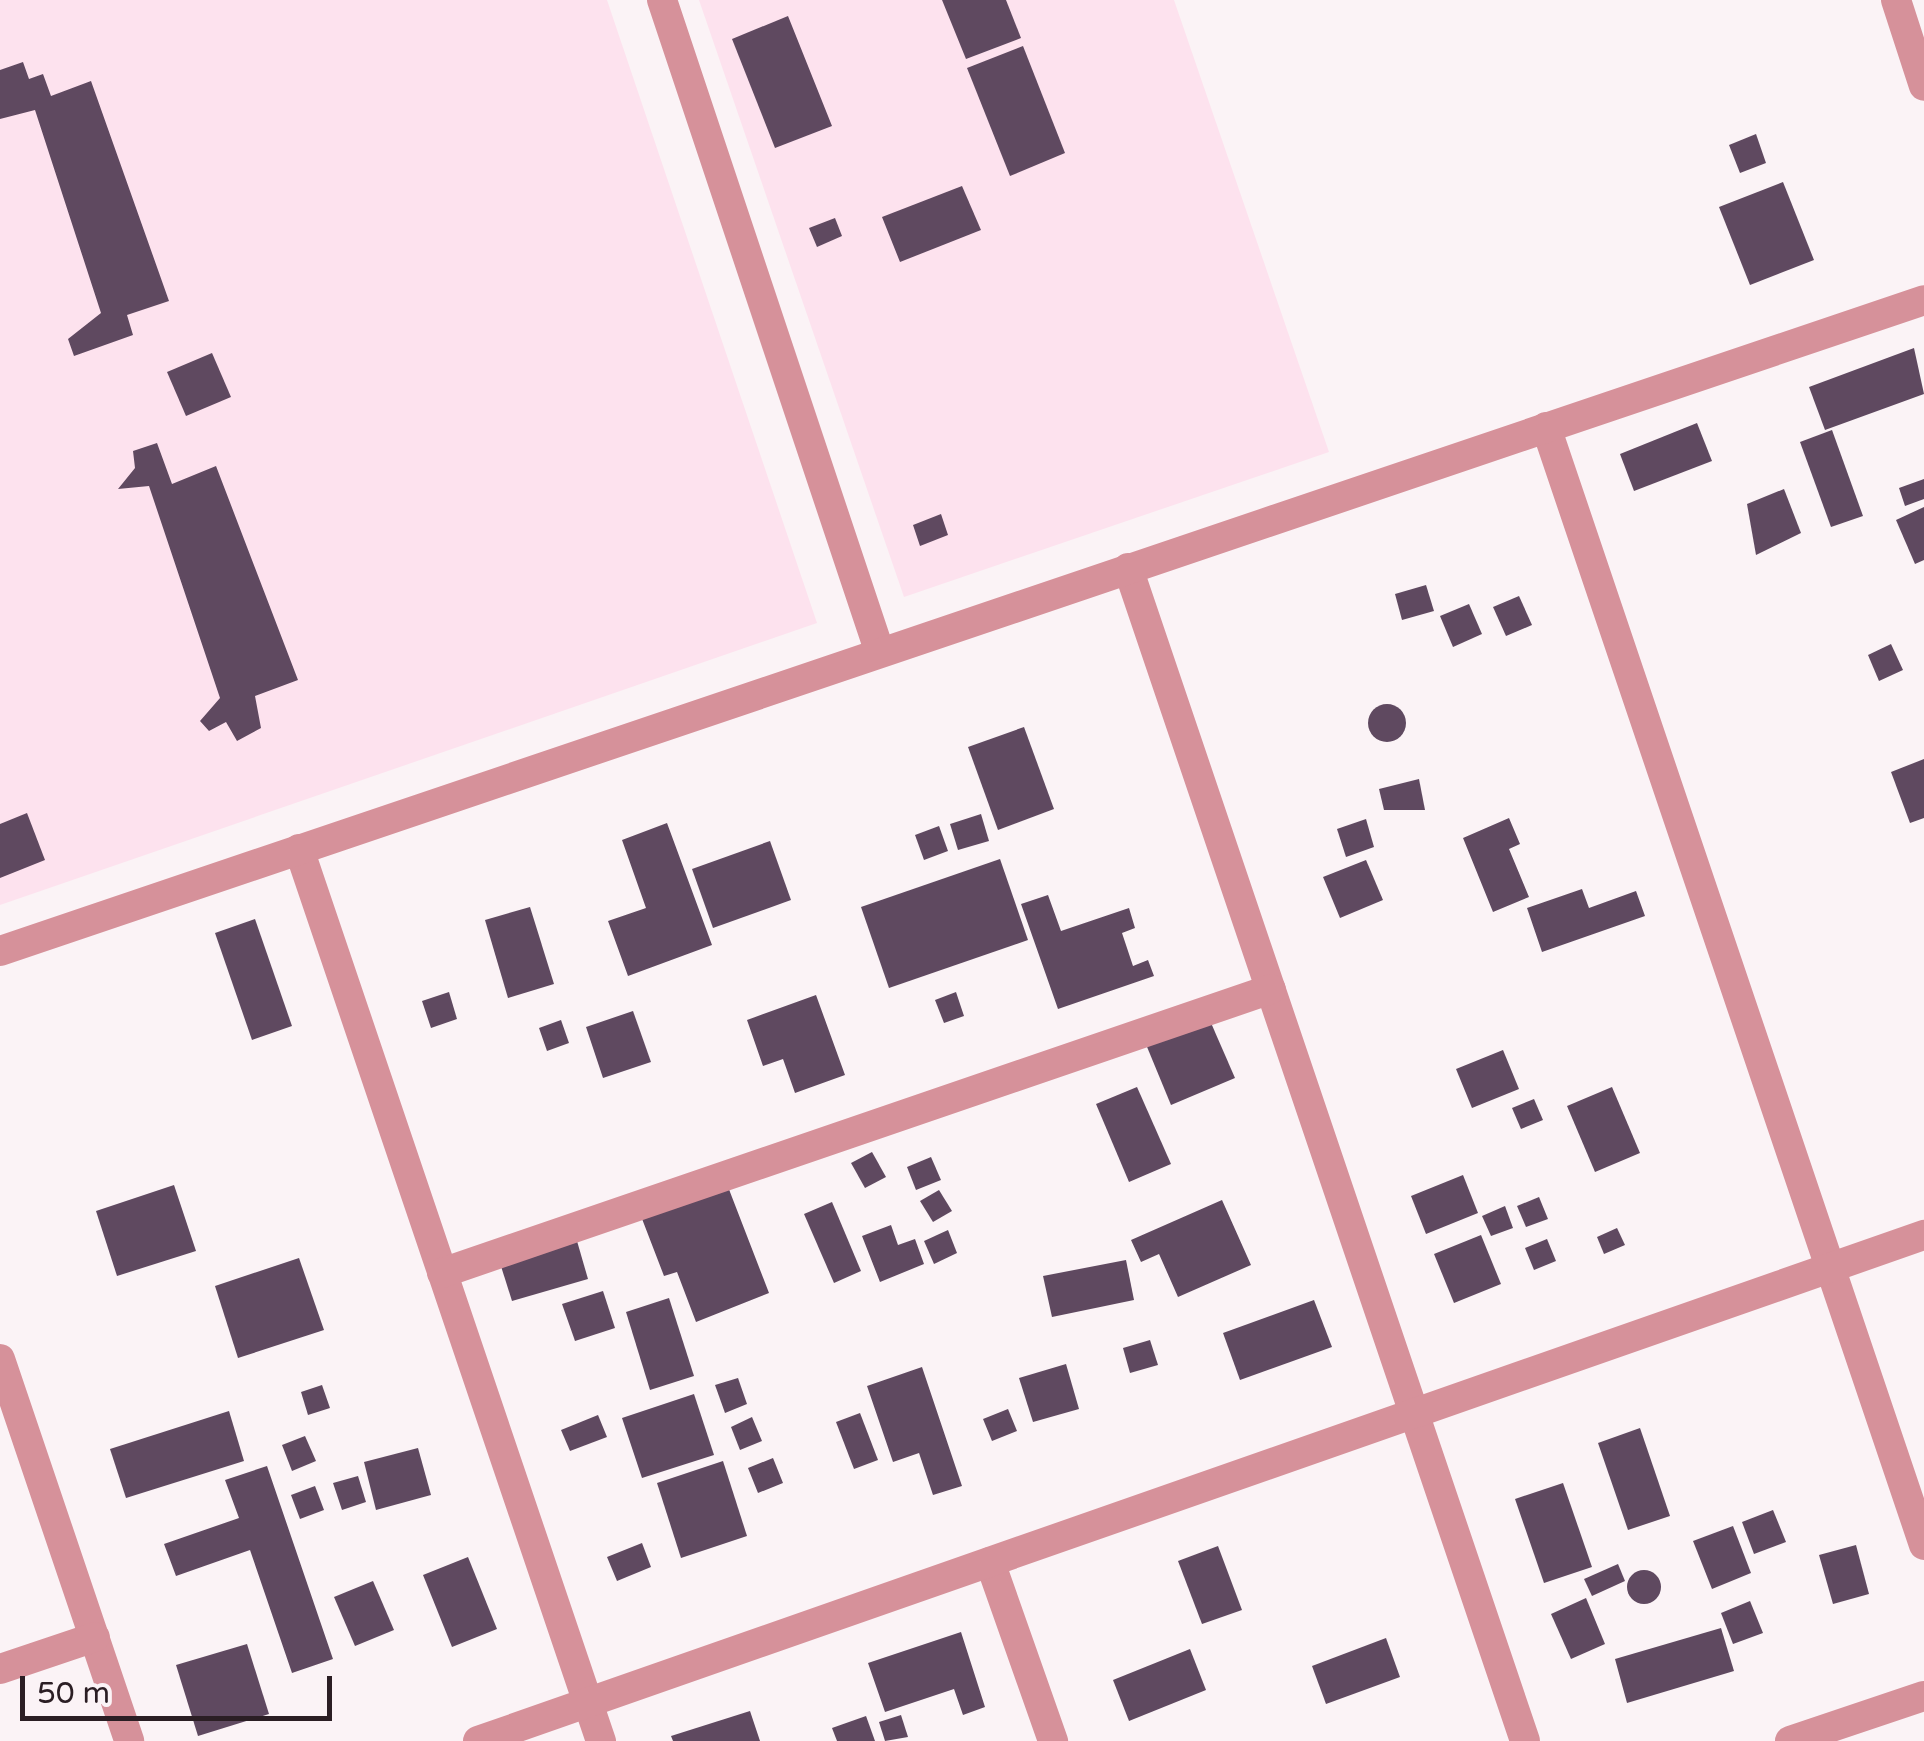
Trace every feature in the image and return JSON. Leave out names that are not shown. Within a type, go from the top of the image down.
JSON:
[{"type":"street","points":[[662,0],[880,653]]},
{"type":"street","points":[[1896,0],[1924,86]]},
{"type":"street","points":[[0,951],[1924,300]]},
{"type":"street","points":[[1546,427],[1924,1545]]},
{"type":"street","points":[[1128,568],[1526,1741]]},
{"type":"street","points":[[299,850],[601,1741]]},
{"type":"street","points":[[442,1273],[1271,989]]},
{"type":"street","points":[[478,1741],[1924,1235]]},
{"type":"street","points":[[0,1359],[9,1417],[94,1637],[129,1741]]},
{"type":"street","points":[[990,1562],[1052,1741]]},
{"type":"street","points":[[0,1669],[94,1637]]},
{"type":"street","points":[[1790,1741],[1924,1696]]},
{"type":"shaded area","points":[[0,0],[607,0],[817,623],[0,905]]},
{"type":"shaded area","points":[[699,0],[1174,0],[1329,452],[904,597]]},
{"type":"building","points":[[942,0],[1006,0],[1021,38],[966,59]]},
{"type":"building","points":[[788,16],[832,126],[775,148],[732,39]]},
{"type":"building","points":[[1023,46],[1065,153],[1010,176],[967,68]]},
{"type":"building","points":[[23,62],[29,79],[43,74],[51,96],[91,81],[169,301],[127,315],[133,335],[74,356],[68,339],[101,313],[35,110],[0,119],[0,70]]},
{"type":"building","points":[[1756,134],[1766,163],[1740,173],[1729,145]]},
{"type":"building","points":[[1783,182],[1814,260],[1750,285],[1719,207]]},
{"type":"building","points":[[962,186],[981,230],[900,262],[882,217]]},
{"type":"building","points":[[835,218],[842,236],[817,247],[809,228]]},
{"type":"building","points":[[1914,348],[1924,394],[1825,430],[1809,387]]},
{"type":"building","points":[[212,353],[231,397],[186,416],[167,372]]},
{"type":"building","points":[[1697,423],[1712,461],[1634,491],[1620,454]]},
{"type":"building","points":[[1832,430],[1863,516],[1831,527],[1800,442]]},
{"type":"building","points":[[157,443],[172,484],[216,466],[298,680],[255,696],[261,728],[237,741],[226,722],[209,731],[200,721],[220,698],[149,486],[118,489],[135,468],[133,451]]},
{"type":"building","points":[[1924,479],[1924,499],[1905,506],[1899,488]]},
{"type":"building","points":[[1784,489],[1801,533],[1756,555],[1747,504]]},
{"type":"building","points":[[1924,507],[1924,560],[1915,564],[1896,520]]},
{"type":"building","points":[[941,514],[948,535],[920,546],[913,525]]},
{"type":"building","points":[[1426,585],[1434,611],[1402,620],[1395,594]]},
{"type":"building","points":[[1519,596],[1532,625],[1506,636],[1493,607]]},
{"type":"building","points":[[1469,604],[1482,634],[1453,647],[1440,616]]},
{"type":"building","points":[[1891,644],[1903,670],[1879,681],[1868,655]]},
{"type":"building","points":[[1387,704],[1401,709],[1406,723],[1401,737],[1387,742],[1373,737],[1368,723],[1373,709]]},
{"type":"building","points":[[1024,727],[1054,809],[998,830],[968,747]]},
{"type":"building","points":[[1924,759],[1924,818],[1910,823],[1891,772]]},
{"type":"building","points":[[1419,779],[1425,810],[1384,810],[1379,789]]},
{"type":"building","points":[[27,813],[45,860],[0,878],[0,824]]},
{"type":"building","points":[[981,814],[989,841],[958,850],[950,824]]},
{"type":"building","points":[[1509,818],[1520,844],[1509,849],[1529,897],[1493,912],[1463,838]]},
{"type":"building","points":[[1366,819],[1374,847],[1346,857],[1337,829]]},
{"type":"building","points":[[667,823],[712,945],[628,976],[608,921],[646,908],[622,840]]},
{"type":"building","points":[[939,826],[948,851],[924,860],[915,835]]},
{"type":"building","points":[[770,841],[791,900],[713,928],[692,869]]},
{"type":"building","points":[[1000,859],[1028,940],[889,988],[861,907]]},
{"type":"building","points":[[1366,860],[1383,900],[1340,918],[1323,877]]},
{"type":"building","points":[[1582,889],[1589,908],[1636,891],[1645,916],[1542,952],[1527,908]]},
{"type":"building","points":[[1048,895],[1061,931],[1129,908],[1135,928],[1122,933],[1133,966],[1148,960],[1154,976],[1058,1009],[1021,904]]},
{"type":"building","points":[[530,907],[554,984],[508,998],[485,920]]},
{"type":"building","points":[[255,919],[292,1026],[252,1040],[215,933]]},
{"type":"building","points":[[449,992],[457,1019],[431,1028],[422,1001]]},
{"type":"building","points":[[956,992],[964,1016],[944,1023],[935,1000]]},
{"type":"building","points":[[816,995],[845,1075],[795,1093],[783,1059],[763,1066],[747,1020]]},
{"type":"building","points":[[633,1011],[651,1062],[603,1078],[586,1027]]},
{"type":"building","points":[[1208,1016],[1235,1078],[1171,1105],[1145,1042]]},
{"type":"building","points":[[561,1020],[569,1043],[547,1051],[539,1028]]},
{"type":"building","points":[[1503,1050],[1519,1089],[1472,1108],[1456,1069]]},
{"type":"building","points":[[1137,1087],[1171,1164],[1129,1182],[1096,1104]]},
{"type":"building","points":[[1612,1087],[1640,1153],[1595,1172],[1567,1106]]},
{"type":"building","points":[[1534,1099],[1543,1120],[1521,1129],[1512,1108]]},
{"type":"building","points":[[872,1152],[886,1177],[865,1188],[851,1163]]},
{"type":"building","points":[[931,1157],[941,1180],[916,1190],[907,1167]]},
{"type":"building","points":[[1463,1175],[1478,1213],[1426,1234],[1411,1196]]},
{"type":"building","points":[[725,1179],[769,1293],[696,1322],[677,1272],[664,1276],[639,1211]]},
{"type":"building","points":[[174,1185],[196,1251],[117,1276],[96,1211]]},
{"type":"building","points":[[939,1190],[952,1211],[933,1222],[920,1201]]},
{"type":"building","points":[[1539,1197],[1548,1219],[1526,1227],[1517,1206]]},
{"type":"building","points":[[1222,1200],[1251,1265],[1178,1297],[1159,1254],[1141,1262],[1131,1240]]},
{"type":"building","points":[[832,1202],[861,1271],[834,1283],[804,1214]]},
{"type":"building","points":[[1505,1206],[1513,1228],[1491,1236],[1482,1216]]},
{"type":"building","points":[[891,1225],[898,1245],[915,1239],[924,1264],[880,1282],[862,1236]]},
{"type":"building","points":[[1617,1228],[1625,1245],[1604,1254],[1597,1237]]},
{"type":"building","points":[[948,1230],[957,1253],[934,1264],[924,1241]]},
{"type":"building","points":[[1481,1235],[1501,1284],[1454,1303],[1434,1254]]},
{"type":"building","points":[[1547,1239],[1556,1261],[1534,1270],[1525,1248]]},
{"type":"building","points":[[577,1241],[588,1279],[512,1301],[500,1263]]},
{"type":"building","points":[[299,1258],[324,1330],[238,1358],[215,1286]]},
{"type":"building","points":[[1126,1260],[1134,1300],[1052,1317],[1043,1276]]},
{"type":"building","points":[[603,1291],[615,1328],[575,1341],[562,1304]]},
{"type":"building","points":[[669,1298],[694,1376],[650,1390],[626,1312]]},
{"type":"building","points":[[1314,1300],[1332,1347],[1240,1380],[1223,1333]]},
{"type":"building","points":[[1150,1340],[1158,1365],[1130,1373],[1123,1348]]},
{"type":"building","points":[[1066,1364],[1079,1409],[1033,1422],[1019,1378]]},
{"type":"building","points":[[922,1367],[962,1486],[933,1495],[919,1453],[893,1462],[867,1386]]},
{"type":"building","points":[[738,1378],[747,1404],[725,1413],[715,1385]]},
{"type":"building","points":[[322,1385],[330,1408],[308,1415],[301,1392]]},
{"type":"building","points":[[694,1394],[714,1455],[642,1478],[622,1418]]},
{"type":"building","points":[[1008,1409],[1017,1431],[992,1441],[983,1419]]},
{"type":"building","points":[[229,1411],[244,1461],[126,1498],[110,1449]]},
{"type":"building","points":[[860,1413],[878,1460],[854,1469],[836,1422]]},
{"type":"building","points":[[598,1415],[607,1437],[570,1451],[561,1430]]},
{"type":"building","points":[[752,1417],[762,1441],[740,1450],[731,1427]]},
{"type":"building","points":[[1640,1428],[1670,1516],[1628,1530],[1598,1443]]},
{"type":"building","points":[[305,1436],[316,1461],[292,1471],[282,1445]]},
{"type":"building","points":[[418,1448],[431,1495],[376,1510],[364,1462]]},
{"type":"building","points":[[773,1458],[783,1483],[758,1493],[748,1468]]},
{"type":"building","points":[[723,1461],[747,1536],[681,1558],[657,1483]]},
{"type":"building","points":[[267,1466],[333,1659],[292,1673],[250,1550],[176,1576],[164,1544],[239,1518],[225,1480]]},
{"type":"building","points":[[358,1476],[366,1502],[342,1510],[333,1483]]},
{"type":"building","points":[[1563,1483],[1592,1567],[1544,1583],[1515,1499]]},
{"type":"building","points":[[315,1486],[324,1510],[300,1519],[291,1495]]},
{"type":"building","points":[[1773,1510],[1786,1542],[1754,1554],[1742,1522]]},
{"type":"building","points":[[1733,1526],[1751,1573],[1712,1589],[1693,1541]]},
{"type":"building","points":[[642,1543],[651,1567],[617,1581],[607,1557]]},
{"type":"building","points":[[1856,1545],[1869,1594],[1833,1604],[1819,1555]]},
{"type":"building","points":[[1218,1546],[1242,1610],[1202,1624],[1178,1561]]},
{"type":"building","points":[[468,1557],[497,1629],[452,1647],[423,1575]]},
{"type":"building","points":[[1618,1564],[1625,1581],[1592,1596],[1584,1579]]},
{"type":"building","points":[[1644,1570],[1656,1575],[1661,1587],[1656,1599],[1644,1604],[1632,1599],[1627,1587],[1632,1575]]},
{"type":"building","points":[[373,1581],[394,1630],[355,1646],[334,1597]]},
{"type":"building","points":[[1586,1598],[1605,1644],[1571,1659],[1551,1614]]},
{"type":"building","points":[[1750,1601],[1763,1633],[1733,1644],[1721,1613]]},
{"type":"building","points":[[1721,1628],[1734,1671],[1627,1703],[1615,1659]]},
{"type":"building","points":[[961,1632],[985,1707],[963,1715],[954,1689],[885,1712],[868,1663]]},
{"type":"building","points":[[1386,1638],[1400,1677],[1326,1704],[1312,1666]]},
{"type":"building","points":[[247,1644],[269,1714],[198,1736],[176,1665]]},
{"type":"building","points":[[1190,1649],[1206,1690],[1129,1721],[1113,1680]]},
{"type":"building","points":[[750,1711],[760,1741],[673,1741],[671,1736]]},
{"type":"building","points":[[901,1715],[908,1737],[885,1741],[879,1722]]},
{"type":"building","points":[[866,1716],[875,1741],[837,1741],[832,1728]]}]
